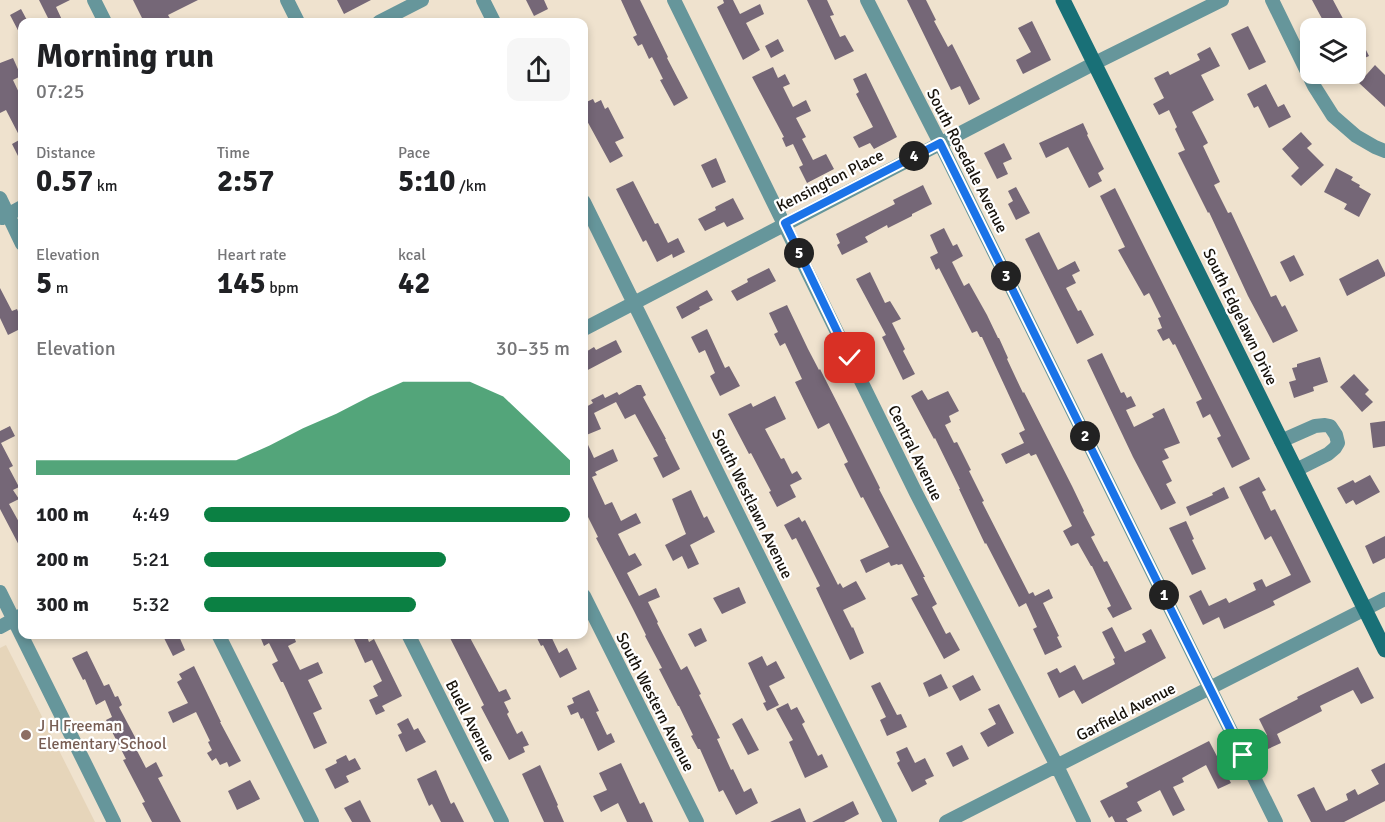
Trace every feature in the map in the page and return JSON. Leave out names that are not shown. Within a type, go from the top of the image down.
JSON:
[{"type":"street","points":[[94,0],[103,18]]},
{"type":"street","points":[[287,0],[296,18]]},
{"type":"street","points":[[387,18],[422,0]]},
{"type":"street","points":[[483,0],[492,18]]},
{"type":"street","name":"Central Avenue","points":[[674,0],[916,493],[1084,822]]},
{"type":"street","name":"South Rosedale Avenue","points":[[867,0],[1276,822]]},
{"type":"street","name":"South Edgelawn Drive","points":[[1063,0],[1385,650]]},
{"type":"street","name":"Kensington Place","points":[[588,326],[1095,63],[1222,0]]},
{"type":"street","points":[[1272,0],[1314,86],[1334,116],[1356,136],[1385,151]]},
{"type":"street","points":[[0,198],[4,217],[18,238]]},
{"type":"street","points":[[4,217],[18,209]]},
{"type":"street","name":"South Westlawn Avenue","points":[[588,210],[890,822]]},
{"type":"street","points":[[1281,441],[1321,424],[1330,426],[1336,435],[1338,443],[1332,451],[1296,470]]},
{"type":"street","points":[[0,592],[18,618],[0,627]]},
{"type":"street","name":"Garfield Avenue","points":[[946,822],[1385,599]]},
{"type":"street","name":"South Western Avenue","points":[[588,604],[697,822]]},
{"type":"street","points":[[28,639],[114,822]]},
{"type":"street","points":[[220,639],[312,822]]},
{"type":"street","name":"Buell Avenue","points":[[410,639],[502,822]]},
{"type":"shaded area","name":"J H Freeman Elementary School","points":[[6,645],[95,822],[0,822],[0,648]]},
{"type":"building","points":[[39,0],[70,0],[56,7],[61,18],[48,18]]},
{"type":"building","points":[[133,0],[198,0],[168,15],[170,18],[142,18]]},
{"type":"building","points":[[337,0],[371,0],[344,14]]},
{"type":"building","points":[[526,0],[544,0],[548,9],[534,16]]},
{"type":"building","points":[[621,0],[640,0],[688,98],[674,106],[660,80],[663,79],[652,57],[649,59],[642,44],[638,46],[633,37],[637,35]]},
{"type":"building","points":[[723,0],[733,0],[740,14],[760,4],[764,14],[746,23],[760,50],[743,60],[717,7],[724,3]]},
{"type":"building","points":[[807,0],[827,0],[834,15],[830,16],[840,37],[845,35],[854,51],[835,60]]},
{"type":"building","points":[[907,0],[926,0],[948,47],[952,44],[980,99],[969,105],[960,86],[951,90]]},
{"type":"building","points":[[1312,0],[1333,0],[1343,18],[1322,18]]},
{"type":"building","points":[[21,9],[26,18],[18,18],[18,30],[10,15]]},
{"type":"building","points":[[1032,21],[1051,60],[1023,74],[1016,60],[1031,52],[1018,28]]},
{"type":"building","points":[[1248,26],[1266,62],[1249,70],[1231,34]]},
{"type":"building","points":[[778,39],[784,51],[771,58],[765,46]]},
{"type":"building","points":[[1210,47],[1220,66],[1201,75],[1214,100],[1192,112],[1208,143],[1203,146],[1220,182],[1214,185],[1228,213],[1231,212],[1271,297],[1276,295],[1282,307],[1285,305],[1298,331],[1273,343],[1178,153],[1185,150],[1169,110],[1159,115],[1153,104],[1164,98],[1154,78],[1168,71],[1170,75],[1200,60],[1197,54]]},
{"type":"building","points":[[13,58],[18,69],[18,78],[13,80],[18,91],[18,133],[6,110],[0,113],[0,63]]},
{"type":"building","points":[[1375,65],[1385,75],[1385,107],[1360,84],[1366,84],[1366,75]]},
{"type":"building","points":[[773,67],[778,78],[785,74],[790,84],[783,87],[793,107],[806,100],[811,111],[796,118],[806,137],[802,139],[813,160],[826,154],[834,169],[807,183],[799,167],[803,165],[793,144],[786,147],[782,138],[784,137],[752,77]]},
{"type":"building","points":[[866,73],[897,137],[874,149],[870,143],[859,148],[853,137],[873,127],[856,94],[859,92],[853,79]]},
{"type":"building","points":[[1266,84],[1278,107],[1284,104],[1291,117],[1269,128],[1258,106],[1254,108],[1247,94]]},
{"type":"building","points":[[593,99],[595,103],[601,100],[605,109],[608,107],[624,138],[615,142],[623,156],[610,163],[588,123],[588,101]]},
{"type":"building","points":[[1083,123],[1104,169],[1098,173],[1102,181],[1089,188],[1068,147],[1046,158],[1039,143]]},
{"type":"building","points":[[1301,132],[1312,144],[1307,148],[1324,165],[1301,186],[1291,176],[1299,168],[1282,149]]},
{"type":"building","points":[[18,141],[18,156],[12,144]]},
{"type":"building","points":[[1004,143],[1012,159],[1003,163],[1008,174],[997,179],[984,153]]},
{"type":"building","points":[[716,158],[726,182],[712,188],[701,165]]},
{"type":"building","points":[[1336,168],[1353,177],[1351,180],[1371,194],[1359,217],[1344,209],[1347,204],[1324,192]]},
{"type":"building","points":[[633,181],[655,224],[658,223],[668,243],[678,238],[685,252],[673,258],[672,254],[657,262],[646,240],[643,242],[616,189]]},
{"type":"building","points":[[923,185],[932,204],[888,228],[887,225],[865,237],[868,242],[842,255],[837,245],[840,243],[836,234],[895,204],[893,200]]},
{"type":"building","points":[[1016,187],[1030,213],[1016,220],[1008,204],[1013,201],[1008,191]]},
{"type":"building","points":[[1115,188],[1250,459],[1232,468],[1217,438],[1221,436],[1210,414],[1203,418],[1196,402],[1202,399],[1175,344],[1173,345],[1169,338],[1163,341],[1157,330],[1162,328],[1158,318],[1161,317],[1149,293],[1144,296],[1118,250],[1125,247],[1100,196]]},
{"type":"building","points":[[733,198],[744,219],[727,227],[724,222],[705,231],[698,219]]},
{"type":"building","points":[[944,228],[953,246],[957,244],[963,256],[952,262],[964,286],[969,283],[999,338],[1023,393],[1084,511],[1095,535],[1091,537],[1104,562],[1107,561],[1132,609],[1113,618],[1107,608],[1111,606],[1092,566],[1078,543],[1071,546],[1063,531],[1072,526],[1036,454],[1031,456],[1029,453],[1006,464],[1001,454],[1024,443],[1019,433],[1025,430],[982,337],[977,331],[972,333],[939,268],[936,270],[930,257],[938,253],[930,235]]},
{"type":"building","points":[[1039,232],[1058,270],[1075,261],[1080,271],[1072,275],[1076,283],[1066,288],[1094,335],[1077,344],[1025,239]]},
{"type":"building","points":[[1294,255],[1304,275],[1290,282],[1280,262]]},
{"type":"building","points":[[1378,259],[1385,276],[1347,296],[1339,279]]},
{"type":"building","points":[[769,268],[776,281],[737,301],[731,291],[748,282],[747,279]]},
{"type":"building","points":[[870,272],[885,303],[890,301],[901,319],[892,323],[915,374],[903,380],[882,337],[886,335],[856,279]]},
{"type":"building","points":[[0,288],[12,311],[17,309],[18,330],[8,335],[0,318]]},
{"type":"building","points":[[707,290],[713,300],[682,319],[676,307]]},
{"type":"building","points":[[787,305],[925,577],[923,577],[937,604],[932,607],[946,634],[950,632],[960,650],[944,659],[911,598],[918,595],[902,564],[891,566],[889,562],[866,573],[860,560],[889,547],[844,464],[848,462],[829,423],[818,429],[795,382],[802,379],[785,343],[780,346],[774,334],[778,332],[769,313]]},
{"type":"building","points":[[707,329],[725,368],[729,366],[740,386],[720,396],[710,376],[715,373],[705,350],[699,353],[691,337]]},
{"type":"building","points":[[616,340],[622,352],[588,370],[588,351],[594,347],[596,350]]},
{"type":"building","points":[[1102,353],[1121,393],[1124,392],[1127,398],[1131,396],[1136,406],[1126,410],[1134,427],[1154,417],[1152,414],[1164,408],[1180,443],[1164,449],[1169,458],[1162,461],[1172,481],[1166,484],[1176,503],[1161,510],[1087,360]]},
{"type":"building","points":[[1320,357],[1328,382],[1313,387],[1314,391],[1294,398],[1289,382],[1296,380],[1292,368],[1297,367],[1297,364]]},
{"type":"building","points":[[1354,374],[1369,390],[1365,394],[1373,402],[1362,412],[1340,387]]},
{"type":"building","points":[[641,385],[646,395],[643,397],[680,469],[663,478],[653,458],[658,456],[635,414],[625,419],[616,402],[594,413],[601,429],[588,434],[588,406],[593,403],[591,400],[603,394],[605,398],[617,392],[619,395]]},
{"type":"building","points":[[922,390],[928,400],[948,391],[959,411],[949,416],[951,422],[945,425],[954,443],[957,442],[971,470],[969,471],[984,501],[982,502],[1029,594],[1033,592],[1035,596],[1049,589],[1053,598],[1043,603],[1062,647],[1045,655],[1033,629],[1037,627],[1026,603],[1019,607],[985,544],[935,438],[911,396]]},
{"type":"building","points":[[775,396],[786,419],[765,429],[792,474],[797,471],[802,479],[790,485],[796,497],[777,507],[751,453],[749,454],[728,414],[751,403],[753,407]]},
{"type":"building","points":[[1385,421],[1385,446],[1373,448],[1370,423]]},
{"type":"building","points":[[10,426],[15,436],[1,443],[13,466],[9,468],[18,485],[13,490],[18,500],[9,504],[18,520],[18,543],[0,509],[0,431]]},
{"type":"building","points":[[588,445],[594,458],[613,449],[618,461],[595,472],[597,475],[592,477],[605,505],[612,502],[621,521],[636,513],[641,523],[618,534],[629,556],[635,553],[642,565],[627,573],[639,596],[656,588],[660,597],[648,602],[657,623],[681,670],[687,666],[720,738],[717,739],[731,770],[733,769],[744,792],[751,788],[758,803],[736,815],[723,790],[719,792],[659,669],[662,668],[596,538],[598,537],[588,517]]},
{"type":"building","points":[[1370,475],[1380,492],[1356,505],[1353,500],[1346,504],[1337,488],[1353,480],[1355,483]]},
{"type":"building","points":[[1259,477],[1266,490],[1262,492],[1271,511],[1275,509],[1311,582],[1273,601],[1275,605],[1224,629],[1219,617],[1203,625],[1189,596],[1201,590],[1209,606],[1226,598],[1229,603],[1256,590],[1253,583],[1262,579],[1266,587],[1291,575],[1271,536],[1265,540],[1239,487]]},
{"type":"building","points":[[1224,487],[1229,498],[1190,516],[1186,507],[1213,495],[1212,493]]},
{"type":"building","points":[[691,490],[704,518],[707,516],[715,532],[690,545],[699,564],[688,569],[682,556],[673,561],[665,545],[686,534],[672,499]]},
{"type":"building","points":[[799,517],[802,522],[805,520],[838,585],[840,583],[843,588],[856,581],[866,599],[843,610],[864,653],[850,660],[816,588],[820,586],[796,538],[792,540],[784,525]]},
{"type":"building","points":[[1186,521],[1206,569],[1192,575],[1169,528]]},
{"type":"building","points":[[1385,536],[1385,558],[1373,564],[1365,546]]},
{"type":"building","points":[[739,587],[746,603],[722,614],[713,598]]},
{"type":"building","points":[[1112,627],[1125,652],[1146,642],[1142,634],[1151,629],[1166,658],[1082,704],[1074,690],[1059,698],[1047,673],[1057,668],[1060,673],[1075,665],[1083,680],[1115,664],[1113,659],[1115,658],[1102,632]]},
{"type":"building","points":[[701,628],[707,641],[695,647],[688,634]]},
{"type":"building","points":[[164,639],[180,639],[185,650],[173,656]]},
{"type":"building","points":[[261,639],[295,639],[296,642],[288,646],[300,670],[318,662],[323,673],[308,680],[322,709],[313,713],[327,743],[314,749],[283,682],[272,664],[278,661],[269,643],[264,646]]},
{"type":"building","points":[[354,639],[368,639],[369,642],[374,639],[402,696],[382,706],[385,711],[376,715],[369,700],[378,696],[373,686],[382,681],[372,660],[365,663]]},
{"type":"building","points":[[451,639],[471,639],[499,692],[506,689],[511,699],[504,702],[509,712],[507,714],[517,734],[522,731],[529,745],[523,747],[525,752],[509,760],[481,707],[484,705]]},
{"type":"building","points":[[538,639],[552,639],[559,653],[567,648],[577,669],[560,678],[543,645],[541,646]]},
{"type":"building","points":[[87,651],[104,686],[109,684],[115,697],[118,696],[122,705],[119,707],[136,739],[132,741],[146,768],[156,762],[163,776],[158,778],[181,822],[152,822],[142,803],[145,802],[123,760],[126,759],[106,720],[112,717],[105,700],[96,705],[85,679],[83,680],[72,658]]},
{"type":"building","points":[[762,656],[767,666],[776,661],[785,678],[769,686],[779,705],[767,711],[763,703],[766,702],[748,663]]},
{"type":"building","points":[[194,666],[241,761],[229,767],[227,762],[220,765],[216,758],[212,761],[207,753],[212,750],[208,742],[210,741],[196,712],[173,723],[168,712],[188,703],[177,682],[182,679],[179,674]]},
{"type":"building","points":[[1358,667],[1374,698],[1361,704],[1353,690],[1320,706],[1322,711],[1277,734],[1281,743],[1268,749],[1262,737],[1267,735],[1259,719],[1298,699],[1297,697]]},
{"type":"building","points":[[941,674],[948,688],[929,697],[923,683]]},
{"type":"building","points":[[973,675],[981,690],[960,701],[952,686]]},
{"type":"building","points":[[880,682],[897,715],[901,714],[907,727],[887,736],[880,720],[886,717],[871,686]]},
{"type":"building","points":[[589,690],[607,735],[611,733],[615,742],[598,751],[583,718],[581,719],[578,712],[571,715],[567,706],[574,703],[572,698]]},
{"type":"building","points":[[788,703],[791,710],[797,707],[805,722],[802,724],[818,756],[822,754],[828,767],[805,778],[789,742],[793,740],[776,709]]},
{"type":"building","points":[[999,704],[1014,733],[988,747],[980,733],[996,724],[988,709]]},
{"type":"building","points":[[408,718],[414,730],[418,728],[426,742],[406,752],[398,735],[402,733],[397,724]]},
{"type":"building","points":[[742,718],[759,750],[748,755],[732,724]]},
{"type":"building","points":[[1209,741],[1231,783],[1218,789],[1206,765],[1182,778],[1184,782],[1173,787],[1185,810],[1173,816],[1160,790],[1137,802],[1142,811],[1126,819],[1128,822],[1115,822],[1112,816],[1109,818],[1100,801],[1128,787],[1126,783]]},
{"type":"building","points":[[962,745],[969,759],[953,767],[946,753]]},
{"type":"building","points":[[907,747],[915,763],[925,758],[934,776],[925,780],[927,784],[912,792],[897,763],[900,761],[896,752]]},
{"type":"building","points":[[346,755],[349,761],[355,758],[361,769],[346,776],[349,782],[335,789],[325,769]]},
{"type":"building","points":[[621,763],[640,804],[644,802],[653,822],[627,822],[618,803],[601,812],[593,796],[607,790],[599,773]]},
{"type":"building","points":[[1385,763],[1385,801],[1344,822],[1311,822],[1297,795],[1314,787],[1326,811],[1348,800],[1346,794],[1355,789],[1358,795],[1379,784],[1371,770]]},
{"type":"building","points":[[540,765],[564,822],[544,822],[522,774]]},
{"type":"building","points":[[436,770],[451,804],[454,802],[464,822],[441,822],[432,804],[429,806],[417,779]]},
{"type":"building","points":[[250,780],[260,799],[237,810],[228,791]]},
{"type":"building","points":[[360,800],[371,822],[352,822],[344,808]]},
{"type":"building","points":[[853,801],[859,814],[844,822],[812,822]]},
{"type":"building","points":[[800,808],[806,822],[770,822]]},
{"type":"place","name":"J H Freeman Elementary School","points":[[26,735]]},
{"type":"route","points":[[850,358],[785,223],[940,143],[1243,755]]}]
